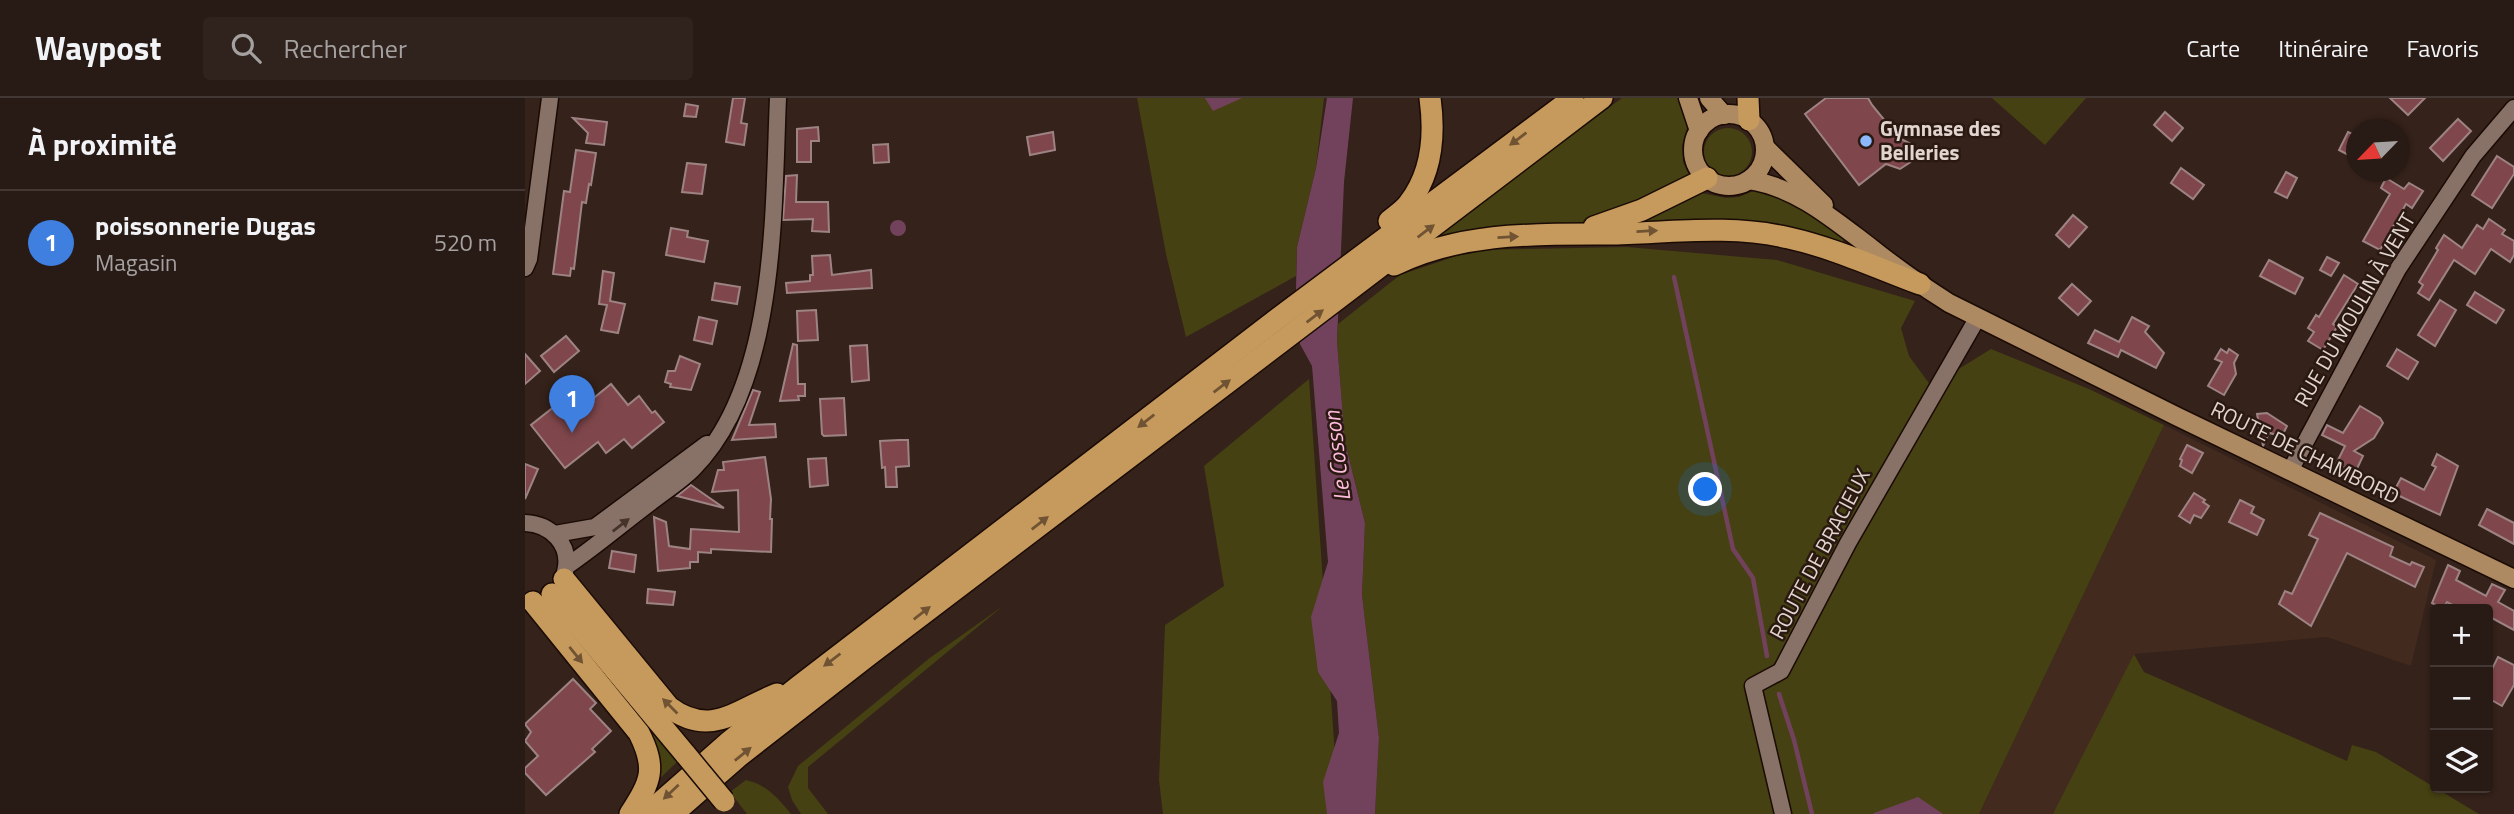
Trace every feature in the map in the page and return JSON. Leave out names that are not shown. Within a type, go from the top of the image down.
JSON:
[{"type":"highway","points":[[1351,265],[1376,233],[1409,203],[1421,183],[1433,145],[1434,125],[1430,98]]},
{"type":"highway","points":[[647,814],[710,757],[799,686],[1277,319],[1573,98]]},
{"type":"highway","points":[[673,814],[738,757],[858,663],[1602,98]]},
{"type":"highway","points":[[1748,98],[1749,120]]},
{"type":"highway","points":[[1579,232],[1642,210],[1707,178]]},
{"type":"highway","points":[[1352,288],[1398,264],[1453,243],[1475,239],[1683,229],[1738,231],[1789,238],[1858,260],[1920,284]]},
{"type":"highway","points":[[542,593],[681,717],[706,722],[720,719],[799,686]]},
{"type":"highway","points":[[542,593],[686,754],[729,808]]},
{"type":"highway","points":[[542,593],[648,750],[652,769],[650,781],[630,814]]},
{"type":"main road","points":[[1688,98],[1699,131]]},
{"type":"main road","points":[[1709,98],[1724,115]]},
{"type":"main road","points":[[1749,180],[1761,166],[1765,147],[1762,136],[1749,120],[1732,114],[1705,123],[1695,141],[1695,162],[1707,178],[1728,186],[1749,180],[1766,183],[1789,192],[1837,221]]},
{"type":"main road","points":[[1765,147],[1815,194],[1837,221]]},
{"type":"main road","name":"ROUTE DE CHAMBORD","points":[[1837,221],[1920,284],[1978,317],[2514,579]]},
{"type":"street","points":[[525,268],[529,259],[531,194],[550,98]]},
{"type":"street","points":[[542,593],[694,469],[731,416],[742,389],[766,294],[772,232],[778,98]]},
{"type":"street","name":"RUE DU MOULIN À VENT","points":[[2290,471],[2398,269],[2473,156],[2514,108]]},
{"type":"street","name":"ROUTE DE BRACIEUX","points":[[1783,814],[1753,687],[1781,671],[1848,543],[1978,317]]},
{"type":"street","points":[[555,534],[594,527],[717,437]]},
{"type":"street","points":[[525,523],[546,527],[555,534],[566,555],[542,593]]},
{"type":"shaded area","points":[[1137,98],[1324,98],[1316,168],[1297,247],[1296,276],[1186,337],[1166,254]]},
{"type":"shaded area","points":[[1622,98],[1682,98],[1688,125],[1682,146],[1683,162],[1691,179],[1593,220],[1558,227],[1422,243]]},
{"type":"shaded area","points":[[1992,98],[2086,98],[2045,145]]},
{"type":"shaded area","points":[[1728,128],[1745,135],[1752,152],[1745,169],[1728,176],[1711,169],[1704,152],[1711,135]]},
{"type":"shaded area","points":[[1753,191],[1778,196],[1813,214],[1844,238],[1841,248],[1625,226],[1697,192],[1726,198],[1739,197]]},
{"type":"shaded area","points":[[1627,247],[1777,260],[1915,301],[1901,328],[1909,356],[1931,386],[1991,349],[2089,389],[2164,425],[1979,814],[1375,814],[1379,738],[1362,595],[1365,523],[1345,442],[1338,324],[1400,275],[1474,250]]},
{"type":"shaded area","points":[[1309,379],[1339,814],[1163,814],[1159,780],[1165,625],[1224,586],[1204,466]]},
{"type":"shaded area","points":[[2164,425],[2436,560],[2411,666],[2327,637],[2134,654],[2059,814],[1979,814]]},
{"type":"shaded area","points":[[1003,606],[808,767],[808,788],[828,814],[801,814],[788,787],[798,766],[931,657]]},
{"type":"shaded area","points":[[563,625],[677,762],[655,783],[655,758]]},
{"type":"shaded area","points":[[2134,654],[2144,672],[2347,761],[2352,745],[2376,752],[2430,785],[2430,793],[2444,793],[2479,814],[2053,814]]},
{"type":"shaded area","points":[[746,780],[766,789],[791,814],[747,814],[730,792]]},
{"type":"water","points":[[1205,98],[1242,98],[1213,111]]},
{"type":"water","name":"Le Cosson","points":[[1327,98],[1353,98],[1344,182],[1337,341],[1345,442],[1365,523],[1362,595],[1379,738],[1375,814],[1327,814],[1323,782],[1339,733],[1337,701],[1318,672],[1311,617],[1328,562],[1312,366],[1300,344],[1296,289],[1297,247],[1316,168]]},
{"type":"water","points":[[898,220],[904,222],[904,234],[898,236],[892,234],[890,228],[892,222]]},
{"type":"water","points":[[1918,797],[1943,814],[1873,814],[1874,813]]},
{"type":"building","points":[[733,98],[745,98],[741,123],[747,124],[744,145],[726,142]]},
{"type":"building","name":"Gymnase des Belleries","points":[[1826,98],[1868,98],[1899,138],[1911,144],[1914,155],[1912,161],[1900,169],[1886,164],[1859,185],[1805,114]]},
{"type":"building","points":[[2390,98],[2425,98],[2408,115]]},
{"type":"building","points":[[686,104],[698,106],[696,117],[684,116]]},
{"type":"building","points":[[2165,112],[2183,128],[2172,141],[2154,125]]},
{"type":"building","points":[[573,118],[607,122],[604,145],[586,143],[588,133]]},
{"type":"building","points":[[2458,119],[2471,131],[2443,161],[2430,148]]},
{"type":"building","points":[[818,127],[819,141],[811,141],[811,162],[797,162],[797,129]]},
{"type":"building","points":[[1053,132],[1055,150],[1030,155],[1027,137]]},
{"type":"building","points":[[2346,136],[2346,154],[2339,150]]},
{"type":"building","points":[[888,144],[889,162],[874,163],[873,145]]},
{"type":"building","points":[[576,150],[596,153],[586,203],[582,202],[574,269],[571,268],[570,276],[553,274],[564,191],[570,192]]},
{"type":"building","points":[[2497,156],[2514,167],[2514,174],[2492,208],[2472,195]]},
{"type":"building","points":[[687,163],[706,165],[702,194],[682,192]]},
{"type":"building","points":[[2181,168],[2204,185],[2193,199],[2171,183]]},
{"type":"building","points":[[2286,172],[2297,178],[2287,198],[2275,192]]},
{"type":"building","points":[[797,175],[796,202],[828,202],[829,232],[812,231],[813,219],[783,220],[786,176]]},
{"type":"building","points":[[2384,182],[2393,182],[2404,189],[2409,183],[2423,191],[2412,208],[2406,204],[2380,250],[2363,241],[2390,194],[2381,188]]},
{"type":"building","points":[[2073,215],[2087,227],[2069,247],[2056,235]]},
{"type":"building","points":[[2489,219],[2505,230],[2502,234],[2514,241],[2514,255],[2510,262],[2491,249],[2475,274],[2454,260],[2429,300],[2418,293],[2423,285],[2419,282],[2444,235],[2462,248],[2477,225],[2483,229]]},
{"type":"building","points":[[671,228],[688,231],[687,237],[708,241],[704,262],[666,255]]},
{"type":"building","points":[[830,255],[832,275],[871,270],[872,288],[787,293],[786,283],[810,281],[810,275],[813,275],[812,256]]},
{"type":"building","points":[[2327,257],[2339,263],[2331,276],[2320,270]]},
{"type":"building","points":[[2269,260],[2303,278],[2295,294],[2260,276]]},
{"type":"building","points":[[603,271],[614,273],[610,301],[625,304],[618,333],[601,330],[607,305],[599,304]]},
{"type":"building","points":[[2344,275],[2358,284],[2333,324],[2337,327],[2323,350],[2308,341],[2314,332],[2308,328],[2316,315],[2319,317]]},
{"type":"building","points":[[715,283],[740,287],[737,304],[712,300]]},
{"type":"building","points":[[2072,284],[2091,301],[2078,315],[2059,298]]},
{"type":"building","points":[[2475,292],[2504,310],[2496,323],[2467,305]]},
{"type":"building","points":[[2440,300],[2456,310],[2435,346],[2418,335]]},
{"type":"building","points":[[816,310],[818,340],[798,341],[797,311]]},
{"type":"building","points":[[699,317],[717,321],[712,344],[694,340]]},
{"type":"building","points":[[2132,317],[2149,326],[2145,332],[2164,353],[2156,368],[2121,350],[2118,357],[2088,343],[2095,330],[2119,342]]},
{"type":"building","points":[[566,336],[579,351],[554,372],[541,356]]},
{"type":"building","points":[[793,344],[797,345],[798,384],[805,384],[805,396],[798,396],[799,400],[780,401]]},
{"type":"building","points":[[867,345],[869,380],[852,382],[850,346]]},
{"type":"building","points":[[2221,349],[2227,353],[2229,349],[2238,355],[2234,363],[2236,374],[2224,395],[2208,386],[2222,362],[2215,359]]},
{"type":"building","points":[[2397,349],[2418,362],[2408,379],[2387,366]]},
{"type":"building","points":[[525,354],[540,371],[525,384]]},
{"type":"building","points":[[680,356],[700,364],[691,390],[670,387],[671,384],[665,382],[668,371],[675,371]]},
{"type":"building","points":[[611,384],[628,405],[639,396],[652,413],[655,411],[664,422],[632,448],[624,439],[606,453],[598,442],[565,468],[531,425],[574,391],[585,405]]},
{"type":"building","points":[[753,390],[760,392],[749,425],[775,424],[776,437],[732,440]]},
{"type":"building","points":[[844,398],[846,435],[824,436],[820,399]]},
{"type":"building","points":[[2360,406],[2380,418],[2383,423],[2374,438],[2354,451],[2363,456],[2355,473],[2336,464],[2345,446],[2322,435],[2327,425],[2343,433]]},
{"type":"building","points":[[2267,413],[2287,426],[2282,436],[2269,433],[2263,446],[2257,414]]},
{"type":"building","points":[[908,440],[909,466],[896,467],[897,487],[886,487],[880,441]]},
{"type":"building","points":[[2187,445],[2203,453],[2192,473],[2180,466],[2180,459]]},
{"type":"building","points":[[2437,454],[2458,466],[2440,515],[2393,493],[2401,478],[2424,490],[2436,467],[2432,465]]},
{"type":"building","points":[[765,457],[771,499],[771,552],[711,549],[711,553],[698,552],[698,562],[690,562],[690,568],[658,571],[654,517],[666,522],[669,546],[690,549],[691,529],[739,532],[738,490],[712,492],[718,470],[724,470],[723,462]]},
{"type":"building","points":[[826,458],[828,485],[810,487],[808,459]]},
{"type":"building","points":[[525,464],[538,469],[525,499]]},
{"type":"building","points":[[691,485],[724,508],[677,496]]},
{"type":"building","points":[[2194,493],[2209,506],[2201,518],[2194,515],[2190,523],[2179,516]]},
{"type":"building","points":[[2240,500],[2254,507],[2251,513],[2264,520],[2257,535],[2229,522]]},
{"type":"building","points":[[2487,509],[2514,523],[2514,544],[2479,525]]},
{"type":"building","points":[[2320,513],[2393,547],[2390,556],[2410,565],[2412,562],[2424,567],[2415,587],[2347,553],[2311,626],[2279,604],[2285,591],[2292,594],[2318,539],[2309,535]]},
{"type":"building","points":[[612,551],[636,555],[634,572],[609,568]]},
{"type":"building","points":[[2448,565],[2460,571],[2456,580],[2486,596],[2492,584],[2505,590],[2498,602],[2514,611],[2514,630],[2493,619],[2493,604],[2432,603]]},
{"type":"building","points":[[648,589],[675,592],[673,605],[647,603]]},
{"type":"building","points":[[2498,657],[2514,665],[2514,685],[2502,706],[2493,701],[2493,667]]},
{"type":"building","points":[[573,679],[596,703],[590,709],[611,731],[592,749],[595,752],[546,795],[525,773],[525,768],[538,756],[525,741],[531,732],[525,724]]},
{"type":"waterway","points":[[1674,277],[1733,549],[1753,578],[1767,656]]},
{"type":"waterway","points":[[1779,694],[1794,740],[1812,814]]},
{"type":"place","name":"Gymnase des Belleries","points":[[1866,141]]},
{"type":"place","name":"poissonnerie Dugas","points":[[572,433]]}]
